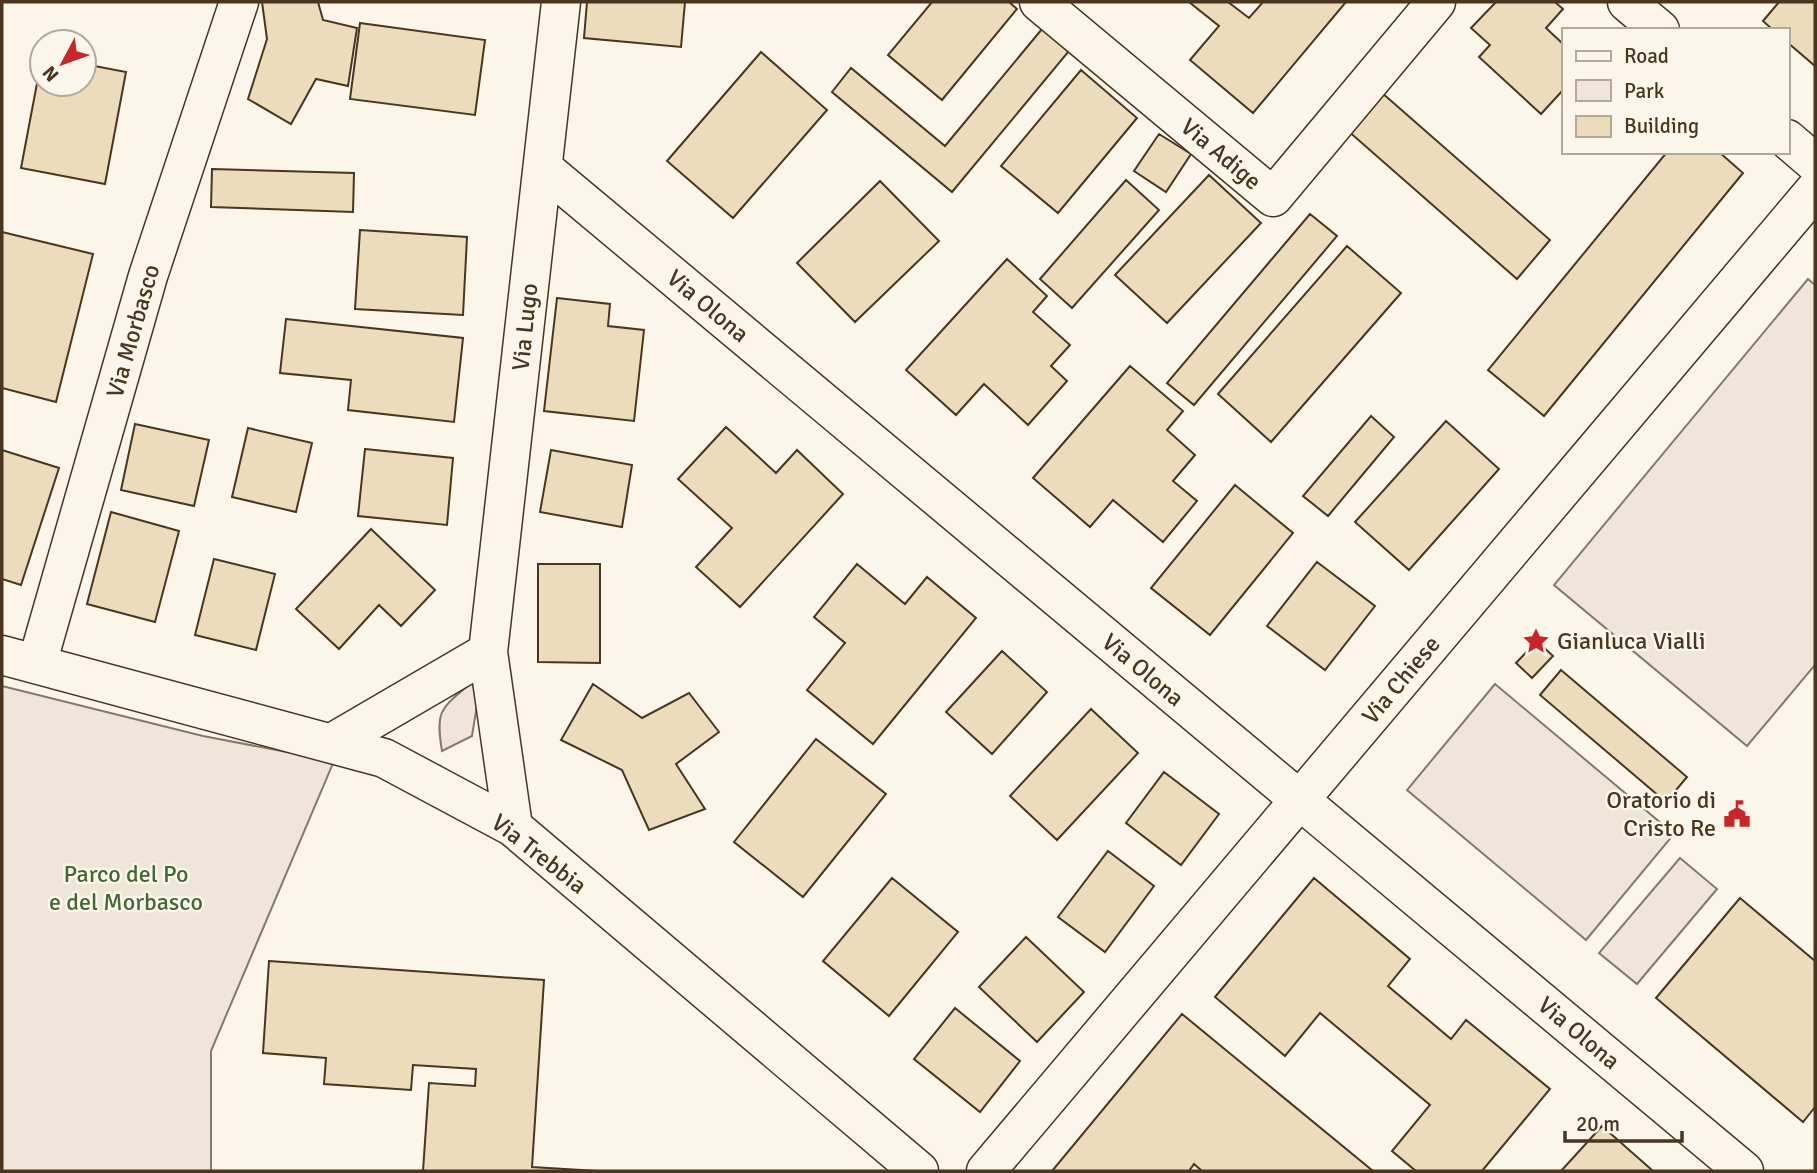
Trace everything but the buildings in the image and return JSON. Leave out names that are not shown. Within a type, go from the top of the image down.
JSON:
[{"type":"street","name":"Via Morbasco","points":[[20,659],[239,2]]},
{"type":"street","name":"Via Lugo","points":[[513,827],[488,652],[561,2]]},
{"type":"street","name":"Via Adige","points":[[1039,2],[1273,197],[1436,2]]},
{"type":"street","points":[[1627,2],[1658,28]]},
{"type":"street","points":[[1789,141],[1815,163]]},
{"type":"street","name":"Via Olona","points":[[543,168],[1744,1171]]},
{"type":"street","name":"Via Chiese","points":[[986,1171],[1815,190]]},
{"type":"street","points":[[332,743],[488,652]]},
{"type":"street","name":"Via Trebbia","points":[[20,659],[384,758],[513,827],[919,1171]]},
{"type":"green space","points":[[1808,279],[1815,285],[1815,665],[1747,746],[1554,585]]},
{"type":"green space","points":[[472,682],[478,699],[472,736],[442,751],[439,726],[443,711],[453,698]]},
{"type":"green space","points":[[1495,684],[1674,834],[1586,940],[1407,790]]},
{"type":"green space","name":"Parco del Po e del Morbasco","points":[[2,686],[203,736],[334,761],[211,1051],[211,1171],[2,1171]]},
{"type":"green space","points":[[1680,858],[1717,889],[1637,984],[1599,953]]},
{"type":"place","name":"Gianluca Vialli","points":[[1536,641]]},
{"type":"place","name":"Oratorio di Cristo Re","points":[[1737,814]]}]
